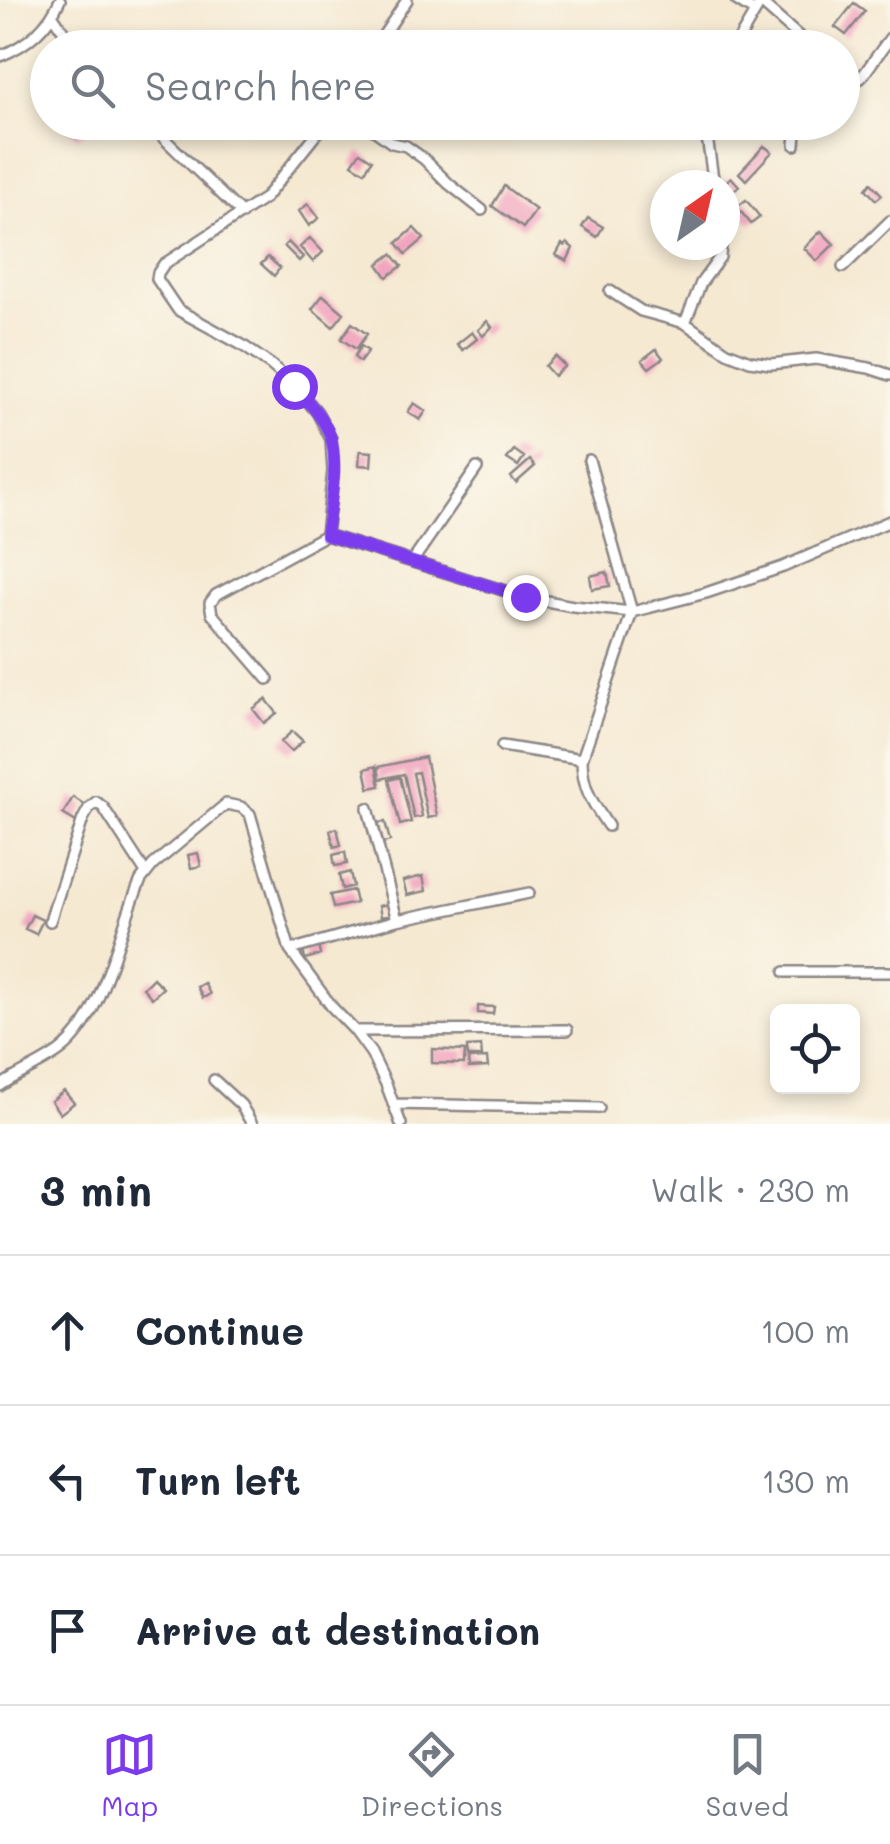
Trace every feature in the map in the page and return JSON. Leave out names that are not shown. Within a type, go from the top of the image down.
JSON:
[{"type":"street","points":[[40,30],[60,0]]},
{"type":"street","points":[[387,30],[407,0]]},
{"type":"street","points":[[736,0],[759,5],[790,30]]},
{"type":"street","points":[[744,30],[759,5]]},
{"type":"street","points":[[53,16],[63,30]]},
{"type":"street","points":[[860,78],[890,38]]},
{"type":"street","points":[[0,56],[30,40]]},
{"type":"street","points":[[166,140],[242,214]]},
{"type":"street","points":[[311,140],[264,198],[164,264],[157,279],[178,310],[271,364],[317,412],[331,439],[333,472],[326,535]]},
{"type":"street","points":[[389,140],[424,159],[482,210]]},
{"type":"street","points":[[706,140],[712,170]]},
{"type":"street","points":[[795,145],[796,140]]},
{"type":"street","points":[[842,267],[890,221]]},
{"type":"street","points":[[685,323],[701,283],[718,260]]},
{"type":"street","points":[[610,291],[641,311],[685,323],[750,362],[816,359],[890,375]]},
{"type":"street","points":[[589,460],[632,612],[582,759],[582,779],[608,826]]},
{"type":"street","points":[[412,562],[477,468]]},
{"type":"street","points":[[268,678],[212,614],[210,604],[216,596],[326,535],[525,597],[632,612],[783,567],[890,520]]},
{"type":"street","points":[[502,746],[582,759]]},
{"type":"street","points":[[50,920],[84,819],[96,802],[146,873]]},
{"type":"street","points":[[0,1086],[60,1050],[87,1019],[146,873],[226,804],[250,814],[290,950],[371,1053],[401,1124]]},
{"type":"street","points":[[368,808],[397,920]]},
{"type":"street","points":[[290,950],[397,920],[529,893]]},
{"type":"street","points":[[785,972],[890,972]]},
{"type":"street","points":[[354,1030],[567,1030]]},
{"type":"street","points":[[214,1080],[241,1105],[252,1124]]},
{"type":"street","points":[[393,1104],[599,1108]]},
{"type":"building","points":[[854,3],[865,11],[850,30],[835,27]]},
{"type":"building","points":[[764,146],[772,152],[746,180],[740,172]]},
{"type":"building","points":[[360,152],[372,160],[365,172],[352,164]]},
{"type":"building","points":[[871,183],[882,195],[876,200],[866,189]]},
{"type":"building","points":[[504,186],[536,210],[523,228],[492,206]]},
{"type":"building","points":[[746,200],[760,217],[751,224],[740,205]]},
{"type":"building","points":[[308,204],[319,218],[309,226],[299,211]]},
{"type":"building","points":[[588,218],[603,227],[597,237],[582,227]]},
{"type":"building","points":[[414,228],[424,239],[406,254],[397,243]]},
{"type":"building","points":[[821,231],[834,244],[817,261],[804,248]]},
{"type":"building","points":[[310,238],[323,252],[313,262],[300,247]]},
{"type":"building","points":[[288,242],[303,257],[299,261],[284,246]]},
{"type":"building","points":[[562,244],[573,248],[567,261],[556,255]]},
{"type":"building","points":[[392,254],[402,266],[387,277],[378,264]]},
{"type":"building","points":[[268,257],[280,268],[274,276],[261,264]]},
{"type":"building","points":[[323,295],[344,313],[333,327],[312,309]]},
{"type":"building","points":[[487,321],[492,327],[483,336],[478,330]]},
{"type":"building","points":[[352,323],[367,334],[356,349],[341,339]]},
{"type":"building","points":[[472,332],[477,339],[463,350],[457,344]]},
{"type":"building","points":[[361,346],[368,351],[360,362],[354,357]]},
{"type":"building","points":[[656,349],[663,358],[649,368],[642,360]]},
{"type":"building","points":[[555,356],[565,366],[554,376],[545,366]]},
{"type":"building","points":[[414,403],[426,411],[420,420],[408,412]]},
{"type":"building","points":[[514,450],[524,457],[518,466],[507,459]]},
{"type":"building","points":[[360,451],[372,452],[371,466],[359,465]]},
{"type":"building","points":[[530,460],[535,466],[516,483],[511,477]]},
{"type":"building","points":[[607,572],[610,586],[592,589],[590,576]]},
{"type":"building","points":[[266,699],[277,713],[264,723],[253,709]]},
{"type":"building","points":[[292,731],[303,741],[291,752],[281,742]]},
{"type":"building","points":[[425,757],[437,816],[428,818],[418,772],[413,773],[422,816],[414,818],[404,774],[380,779],[378,767]]},
{"type":"building","points":[[376,766],[380,786],[369,788],[365,769]]},
{"type":"building","points":[[400,777],[411,822],[400,825],[389,780]]},
{"type":"building","points":[[73,797],[85,805],[76,822],[63,814]]},
{"type":"building","points":[[385,822],[390,841],[383,843],[378,823]]},
{"type":"building","points":[[337,828],[341,845],[334,847],[330,830]]},
{"type":"building","points":[[345,852],[347,864],[335,866],[333,855]]},
{"type":"building","points":[[198,853],[201,866],[191,868],[188,855]]},
{"type":"building","points":[[350,872],[353,886],[342,889],[339,875]]},
{"type":"building","points":[[423,876],[426,891],[407,895],[403,881]]},
{"type":"building","points":[[353,890],[356,903],[333,908],[330,895]]},
{"type":"building","points":[[388,904],[390,915],[381,917],[379,906]]},
{"type":"building","points":[[32,915],[43,920],[36,934],[25,929]]},
{"type":"building","points":[[318,945],[320,955],[305,959],[303,949]]},
{"type":"building","points":[[153,978],[163,988],[152,998],[143,988]]},
{"type":"building","points":[[204,983],[210,994],[203,998],[197,987]]},
{"type":"building","points":[[478,1006],[494,1007],[493,1014],[478,1013]]},
{"type":"building","points":[[481,1046],[482,1057],[468,1057],[467,1047]]},
{"type":"building","points":[[432,1049],[465,1051],[464,1064],[432,1063]]},
{"type":"building","points":[[487,1058],[488,1067],[469,1068],[468,1059]]},
{"type":"building","points":[[64,1091],[74,1103],[60,1114],[51,1101]]},
{"type":"route","points":[[294,386],[317,412],[331,439],[333,472],[326,535],[525,597]]}]
